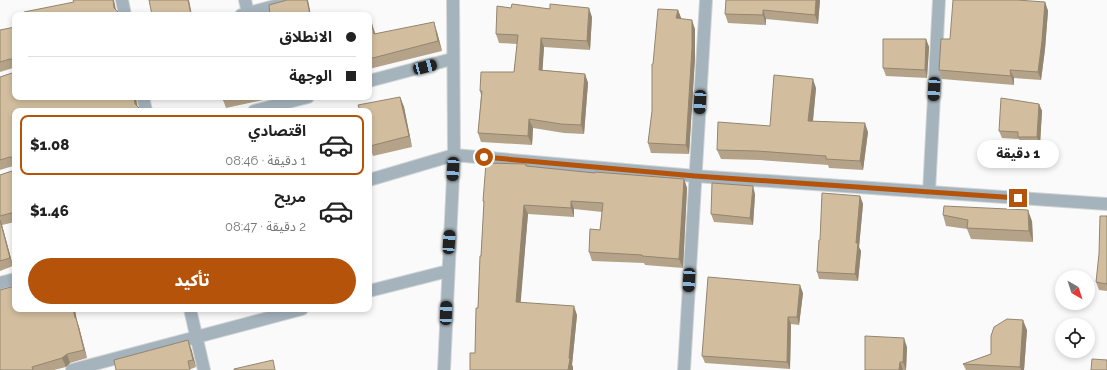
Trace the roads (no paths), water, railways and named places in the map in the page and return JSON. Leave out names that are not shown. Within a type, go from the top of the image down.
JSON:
[{"type":"street","points":[[122,0],[124,12]]},
{"type":"street","points":[[244,12],[245,0]]},
{"type":"street","points":[[252,12],[297,0]]},
{"type":"street","points":[[444,370],[454,155],[452,59],[453,0]]},
{"type":"street","points":[[684,370],[706,0]]},
{"type":"street","points":[[929,192],[939,0]]},
{"type":"street","points":[[372,80],[452,59]]},
{"type":"street","points":[[266,108],[296,100]]},
{"type":"street","points":[[372,179],[454,155],[695,176],[1107,204]]},
{"type":"street","points":[[372,290],[448,271]]},
{"type":"street","points":[[0,283],[12,280]]},
{"type":"street","points":[[191,312],[204,370]]},
{"type":"street","points":[[72,370],[291,312]]}]
